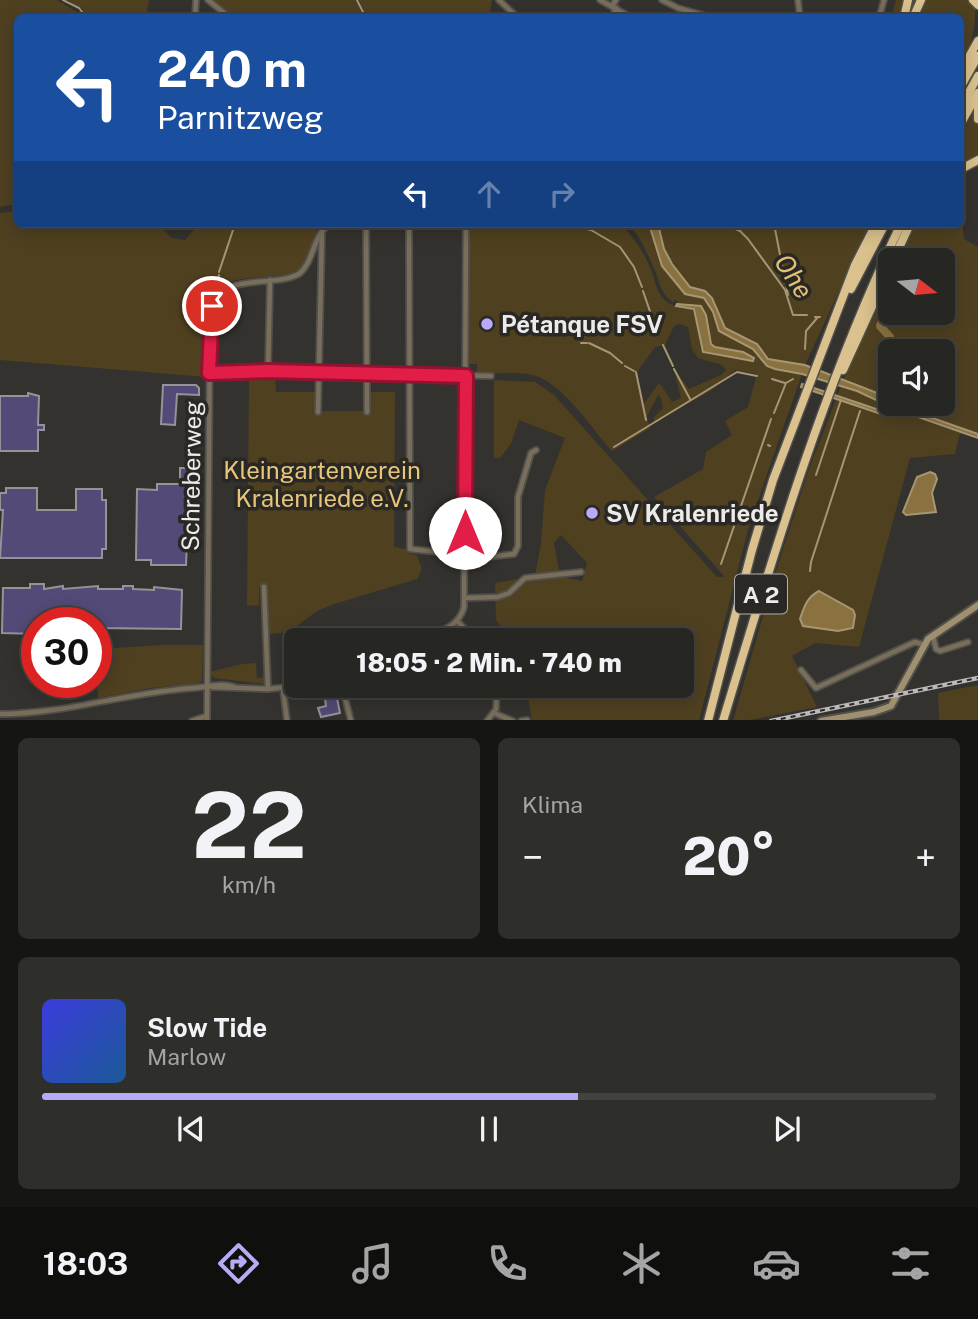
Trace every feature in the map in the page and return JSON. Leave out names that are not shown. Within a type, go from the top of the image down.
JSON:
[{"type":"highway","points":[[964,66],[978,41]]},
{"type":"highway","points":[[964,81],[978,56]]},
{"type":"highway","points":[[964,102],[978,76]]},
{"type":"highway","points":[[978,96],[978,119]]},
{"type":"highway","points":[[964,119],[978,96]]},
{"type":"highway","points":[[825,346],[855,265],[874,228]]},
{"type":"highway","name":"A 2","points":[[708,720],[752,550],[802,403],[825,346],[883,228]]},
{"type":"highway","name":"A 2","points":[[724,717],[799,475],[899,228]]},
{"type":"highway","points":[[899,248],[908,228]]},
{"type":"highway","points":[[847,353],[878,291]]},
{"type":"main road","points":[[821,720],[880,711],[891,706],[932,635],[978,604]]},
{"type":"street","points":[[208,0],[225,14]]},
{"type":"street","points":[[499,0],[514,14]]},
{"type":"street","points":[[600,0],[625,14]]},
{"type":"street","points":[[612,14],[616,0]]},
{"type":"street","points":[[662,0],[699,14]]},
{"type":"street","name":"Schreberweg","points":[[207,718],[209,373],[210,315],[213,302],[221,292],[234,286],[290,278],[303,272],[325,228]]},
{"type":"street","points":[[366,228],[367,412]]},
{"type":"street","points":[[409,228],[409,548],[413,551],[449,551],[465,555],[506,557],[516,553],[520,488],[531,453],[536,450]]},
{"type":"street","points":[[448,628],[458,622],[464,598],[466,228]]},
{"type":"street","points":[[318,412],[322,230]]},
{"type":"street","points":[[268,371],[270,280]]},
{"type":"street","points":[[209,373],[268,371],[491,376]]},
{"type":"street","points":[[464,598],[503,596],[525,578],[581,572]]},
{"type":"street","points":[[264,587],[268,689]]},
{"type":"street","points":[[458,622],[464,628]]},
{"type":"street","points":[[932,635],[937,650],[968,642]]},
{"type":"street","points":[[802,670],[816,688],[915,642],[925,645]]},
{"type":"street","points":[[0,714],[44,712],[131,695],[208,686],[283,689],[287,720]]},
{"type":"street","points":[[345,698],[351,720]]},
{"type":"street","points":[[487,720],[494,713],[497,698]]},
{"type":"street","points":[[494,713],[513,720]]},
{"type":"street","points":[[192,720],[207,718]]},
{"type":"street","points":[[521,720],[527,720]]},
{"type":"green space","points":[[0,0],[57,0],[80,14],[14,14],[14,205],[0,207]]},
{"type":"green space","points":[[67,0],[149,0],[147,14],[86,14],[80,7]]},
{"type":"green space","points":[[211,0],[356,0],[363,14],[229,14]]},
{"type":"green space","points":[[359,0],[492,0],[490,14],[365,14]]},
{"type":"green space","points":[[896,0],[974,0],[973,33],[964,59],[964,14],[892,14]]},
{"type":"green space","points":[[978,114],[978,157],[964,164],[964,131],[972,115]]},
{"type":"green space","points":[[14,211],[14,228],[161,228],[172,238],[185,240],[196,228],[317,228],[306,262],[299,270],[276,276],[237,280],[225,284],[216,293],[209,306],[206,323],[206,377],[0,360],[0,213]]},
{"type":"green space","points":[[469,228],[623,228],[643,254],[660,294],[675,306],[678,301],[674,300],[674,303],[665,294],[645,248],[632,228],[650,228],[662,266],[685,294],[704,298],[723,334],[753,349],[767,366],[802,374],[749,526],[699,720],[532,720],[528,698],[694,698],[694,628],[502,628],[496,620],[495,583],[535,576],[541,543],[545,490],[565,438],[519,420],[511,444],[500,458],[494,458],[494,380],[535,382],[554,395],[717,577],[725,577],[654,497],[703,469],[706,452],[732,435],[725,421],[748,407],[757,374],[735,370],[712,390],[655,422],[653,418],[663,408],[658,395],[647,416],[650,428],[612,451],[566,396],[544,380],[519,373],[477,374],[477,364],[468,364]],"holes":[[[694,308],[708,328],[708,337],[715,347],[732,349],[754,358],[748,361],[708,354],[701,349]],[[679,324],[688,327],[692,349],[698,358],[722,365],[726,370],[721,375],[689,389],[674,369],[681,398],[672,402],[658,384],[644,404],[637,372],[655,347],[665,345],[674,326]],[[561,535],[587,563],[582,581],[560,576],[554,543]]]},
{"type":"green space","points":[[659,228],[868,228],[805,365],[768,359],[757,344],[725,328],[718,310],[701,290],[690,287],[664,249]]},
{"type":"green space","points":[[914,228],[963,228],[964,239],[978,247],[978,439],[960,433],[955,454],[910,458],[859,647],[815,643],[792,656],[817,707],[750,720],[733,720],[775,574],[809,469],[853,355],[878,304],[878,326],[956,326],[956,248],[904,248]]},
{"type":"green space","name":"Kleingartenverein Kralenriede e.V.","points":[[275,374],[276,392],[316,392],[317,411],[369,411],[369,392],[395,392],[394,547],[417,555],[422,569],[417,579],[331,605],[317,611],[294,628],[284,628],[284,632],[268,634],[267,587],[259,587],[259,605],[247,606],[249,376]]},
{"type":"green space","points":[[203,645],[202,681],[198,684],[151,688],[112,695],[112,648]]},
{"type":"green space","points":[[256,663],[257,678],[265,677],[264,684],[214,678],[210,672],[242,664]]},
{"type":"green space","points":[[978,685],[978,720],[939,720],[938,693]]},
{"type":"shaded area","points":[[650,228],[659,228],[664,249],[690,287],[705,291],[712,298],[725,328],[757,344],[768,359],[805,365],[878,393],[878,400],[802,374],[767,366],[753,349],[719,331],[713,312],[704,298],[685,294],[662,266]]},
{"type":"shaded area","points":[[676,306],[701,306],[706,315],[711,344],[743,352],[754,358],[753,361],[703,352],[694,309]]},
{"type":"shaded area","points":[[802,384],[878,410],[878,413],[801,387]]},
{"type":"shaded area","points":[[916,416],[927,416],[978,434],[978,438]]},
{"type":"shaded area","points":[[930,472],[935,474],[937,479],[932,493],[936,512],[906,515],[903,512],[917,477]]},
{"type":"shaded area","points":[[819,591],[853,610],[853,628],[838,631],[803,626],[800,619],[805,606]]},
{"type":"building","points":[[163,385],[196,385],[199,388],[199,395],[177,394],[175,425],[161,424]]},
{"type":"building","points":[[28,393],[39,396],[38,425],[44,425],[44,430],[38,430],[38,451],[0,451],[0,396],[28,396]]},
{"type":"building","points":[[180,468],[188,468],[186,565],[151,565],[151,560],[136,560],[137,489],[157,490],[157,484],[180,484]]},
{"type":"building","points":[[6,488],[37,488],[37,510],[76,510],[76,489],[102,489],[102,500],[106,500],[106,549],[102,549],[102,558],[0,558],[3,510],[0,510],[0,493],[6,493]]},
{"type":"building","points":[[30,584],[44,584],[44,589],[98,586],[98,589],[123,589],[123,586],[133,586],[133,589],[154,590],[154,587],[182,590],[181,629],[112,628],[112,607],[21,607],[21,634],[2,633],[3,588],[30,588]]},
{"type":"building","points":[[325,698],[337,698],[340,713],[321,717],[318,708],[326,706]]},
{"type":"waterway","name":"Ohe","points":[[63,0],[79,8],[84,14]]},
{"type":"waterway","points":[[357,0],[364,14]]},
{"type":"waterway","points":[[219,272],[234,228]]},
{"type":"waterway","points":[[583,228],[620,247],[634,267],[642,287]]},
{"type":"waterway","name":"Ohe","points":[[733,228],[748,239],[785,290],[793,315],[807,315]]},
{"type":"waterway","points":[[775,228],[788,295]]},
{"type":"waterway","points":[[217,285],[219,275]]},
{"type":"waterway","points":[[643,291],[655,326]]},
{"type":"waterway","name":"Ohe","points":[[815,317],[820,317]]},
{"type":"waterway","points":[[805,349],[806,331],[818,317]]},
{"type":"waterway","points":[[880,326],[890,337]]},
{"type":"waterway","points":[[581,343],[587,343]]},
{"type":"waterway","points":[[589,343],[610,353],[622,363]]},
{"type":"waterway","points":[[663,345],[673,366]]},
{"type":"waterway","points":[[625,366],[634,371]]},
{"type":"waterway","points":[[674,369],[690,399]]},
{"type":"waterway","points":[[636,372],[646,420]]},
{"type":"waterway","points":[[614,447],[737,372],[757,376]]},
{"type":"waterway","points":[[772,379],[785,383]]},
{"type":"waterway","points":[[774,413],[786,383],[793,379]]},
{"type":"waterway","points":[[816,475],[841,400]]},
{"type":"waterway","points":[[810,571],[860,411]]},
{"type":"waterway","points":[[721,564],[771,419]]},
{"type":"railway","points":[[776,720],[978,678]]},
{"type":"place","name":"Pétanque FSV","points":[[487,324]]},
{"type":"place","name":"SV Kralenriede","points":[[592,513]]},
{"type":"route","points":[[212,306],[209,373],[268,371],[466,376],[465,533]]}]
